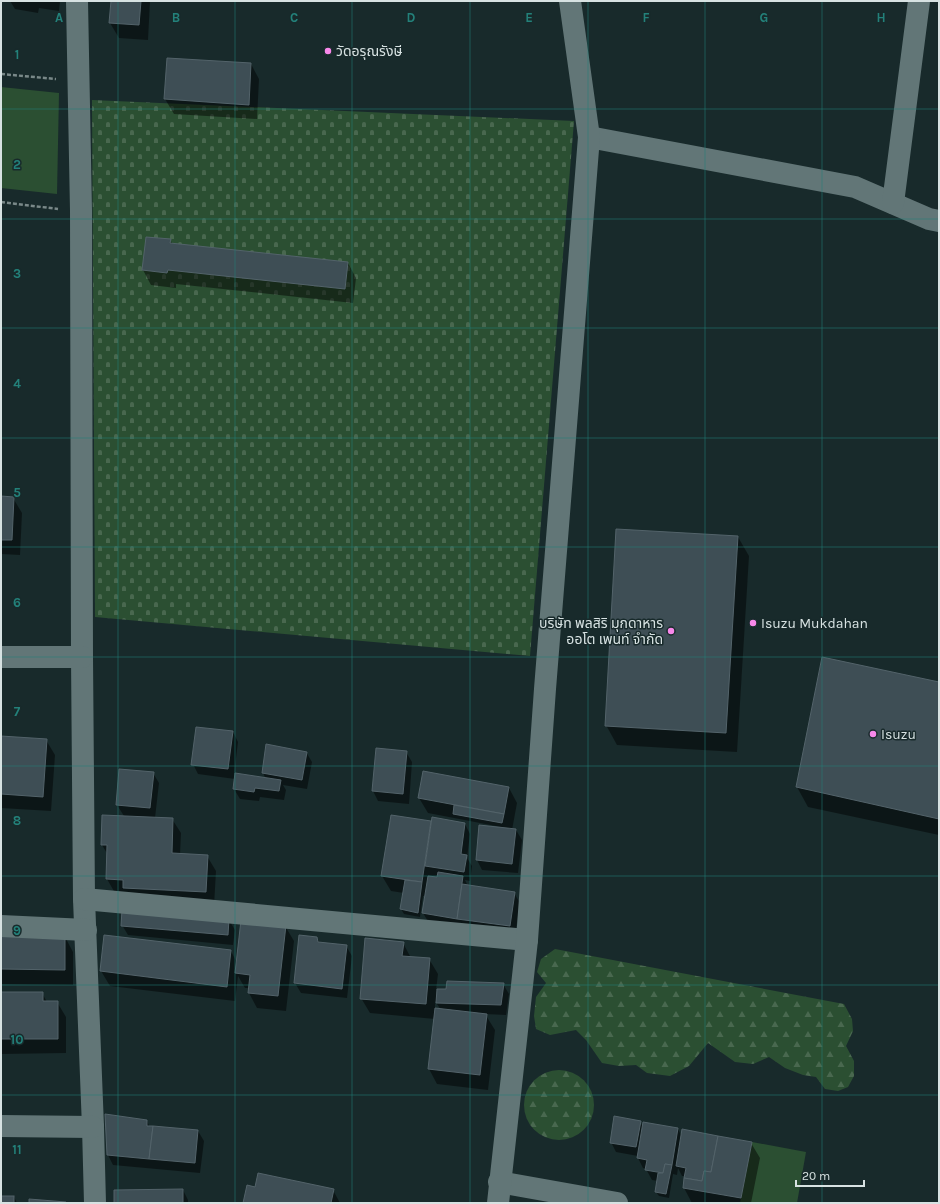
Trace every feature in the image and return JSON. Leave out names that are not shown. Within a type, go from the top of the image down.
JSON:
[{"type":"street","points":[[77,1],[81,212],[84,899],[95,1203]]},
{"type":"street","points":[[570,1],[589,137],[527,940],[499,1193],[617,1203]]},
{"type":"street","points":[[893,203],[919,1]]},
{"type":"street","points":[[589,137],[855,187],[929,219],[939,221]]},
{"type":"street","points":[[1,657],[82,657]]},
{"type":"street","points":[[84,899],[527,940]]},
{"type":"street","points":[[1,926],[86,930]]},
{"type":"street","points":[[1,1126],[93,1127]]},
{"type":"path","points":[[1,74],[78,82]]},
{"type":"path","points":[[1,202],[81,212]]},
{"type":"green space","points":[[1,87],[59,93],[57,194],[1,188]]},
{"type":"green space","points":[[92,100],[574,121],[530,656],[95,617]]},
{"type":"green space","points":[[555,949],[844,1004],[852,1019],[853,1031],[846,1046],[854,1061],[854,1076],[848,1087],[838,1091],[825,1089],[816,1077],[803,1075],[785,1068],[769,1057],[753,1064],[735,1062],[708,1043],[689,1066],[670,1076],[647,1073],[636,1065],[619,1066],[602,1063],[586,1040],[576,1030],[550,1035],[536,1029],[534,1016],[536,997],[546,983],[537,972],[541,959]]},
{"type":"green space","points":[[559,1070],[578,1076],[588,1086],[594,1105],[588,1124],[578,1134],[559,1140],[540,1134],[530,1124],[524,1105],[530,1086],[540,1076]]},
{"type":"green space","points":[[752,1142],[806,1152],[797,1203],[740,1203]]},
{"type":"building","points":[[111,1],[141,1],[139,25],[109,23]]},
{"type":"building","points":[[167,58],[251,63],[249,105],[164,99]]},
{"type":"building","points":[[146,237],[171,239],[170,243],[348,262],[345,289],[168,270],[167,273],[142,270]]},
{"type":"building","points":[[1,496],[14,497],[12,540],[1,540]]},
{"type":"building","name":"บริษัท พลสิริ มุกดาหาร ออโต เพนท์ จำกัด","points":[[616,529],[738,536],[726,733],[605,726]]},
{"type":"building","name":"Isuzu","points":[[822,657],[939,682],[939,819],[796,787]]},
{"type":"building","points":[[196,727],[233,731],[228,769],[191,765]]},
{"type":"building","points":[[1,736],[47,739],[43,797],[1,794]]},
{"type":"building","points":[[266,744],[307,752],[302,780],[262,773]]},
{"type":"building","points":[[376,748],[407,751],[403,794],[372,791]]},
{"type":"building","points":[[119,769],[154,772],[150,808],[116,805]]},
{"type":"building","points":[[423,771],[509,787],[504,814],[418,798]]},
{"type":"building","points":[[235,773],[281,780],[279,791],[255,788],[254,792],[233,789]]},
{"type":"building","points":[[454,805],[504,814],[502,823],[453,814]]},
{"type":"building","points":[[102,815],[173,818],[172,853],[208,855],[206,892],[123,888],[123,880],[106,879],[107,845],[101,845]]},
{"type":"building","points":[[391,815],[431,821],[422,882],[381,876]]},
{"type":"building","points":[[432,817],[465,823],[461,854],[467,855],[464,872],[425,866]]},
{"type":"building","points":[[479,825],[516,829],[512,864],[476,860]]},
{"type":"building","points":[[438,872],[463,876],[457,919],[422,913],[428,876],[437,877]]},
{"type":"building","points":[[405,880],[422,882],[418,913],[400,909]]},
{"type":"building","points":[[462,884],[515,892],[510,926],[457,919]]},
{"type":"building","points":[[122,910],[229,919],[228,935],[121,926]]},
{"type":"building","points":[[241,920],[286,925],[278,996],[248,993],[250,975],[235,973]]},
{"type":"building","points":[[1,935],[65,936],[65,970],[1,969]]},
{"type":"building","points":[[104,935],[231,950],[227,987],[100,971]]},
{"type":"building","points":[[299,935],[317,937],[318,942],[347,945],[342,989],[294,983]]},
{"type":"building","points":[[365,938],[404,942],[402,956],[430,958],[426,1004],[360,999]]},
{"type":"building","points":[[447,981],[504,983],[501,1005],[436,1003],[437,989],[446,989]]},
{"type":"building","points":[[1,992],[43,992],[43,1001],[58,1001],[58,1039],[1,1039]]},
{"type":"building","points":[[435,1008],[487,1014],[480,1075],[428,1069]]},
{"type":"building","points":[[105,1114],[147,1120],[147,1126],[153,1126],[149,1159],[107,1155]]},
{"type":"building","points":[[614,1116],[641,1121],[636,1147],[610,1143]]},
{"type":"building","points":[[643,1122],[678,1128],[672,1165],[665,1164],[663,1173],[645,1170],[647,1160],[637,1158]]},
{"type":"building","points":[[153,1126],[198,1130],[195,1163],[149,1159]]},
{"type":"building","points":[[682,1129],[718,1136],[711,1172],[704,1171],[702,1181],[684,1178],[686,1168],[676,1166]]},
{"type":"building","points":[[718,1136],[752,1142],[741,1198],[683,1188],[684,1178],[702,1181],[704,1171],[711,1172]]},
{"type":"building","points":[[665,1164],[672,1165],[666,1194],[655,1192],[658,1173],[663,1173]]},
{"type":"building","points":[[258,1173],[334,1189],[331,1203],[243,1203],[247,1185],[255,1187]]},
{"type":"building","points":[[183,1189],[183,1203],[114,1203],[114,1190]]},
{"type":"building","points":[[1,1196],[14,1196],[14,1203],[1,1203]]},
{"type":"building","points":[[29,1199],[66,1202],[66,1203],[29,1203]]},
{"type":"place","name":"วัดอรุณรังษี","points":[[328,51]]},
{"type":"place","name":"Isuzu Mukdahan","points":[[753,623]]},
{"type":"place","name":"บริษัท พลสิริ มุกดาหาร ออโต เพนท์ จำกัด","points":[[671,631]]},
{"type":"place","name":"Isuzu","points":[[873,734]]}]
